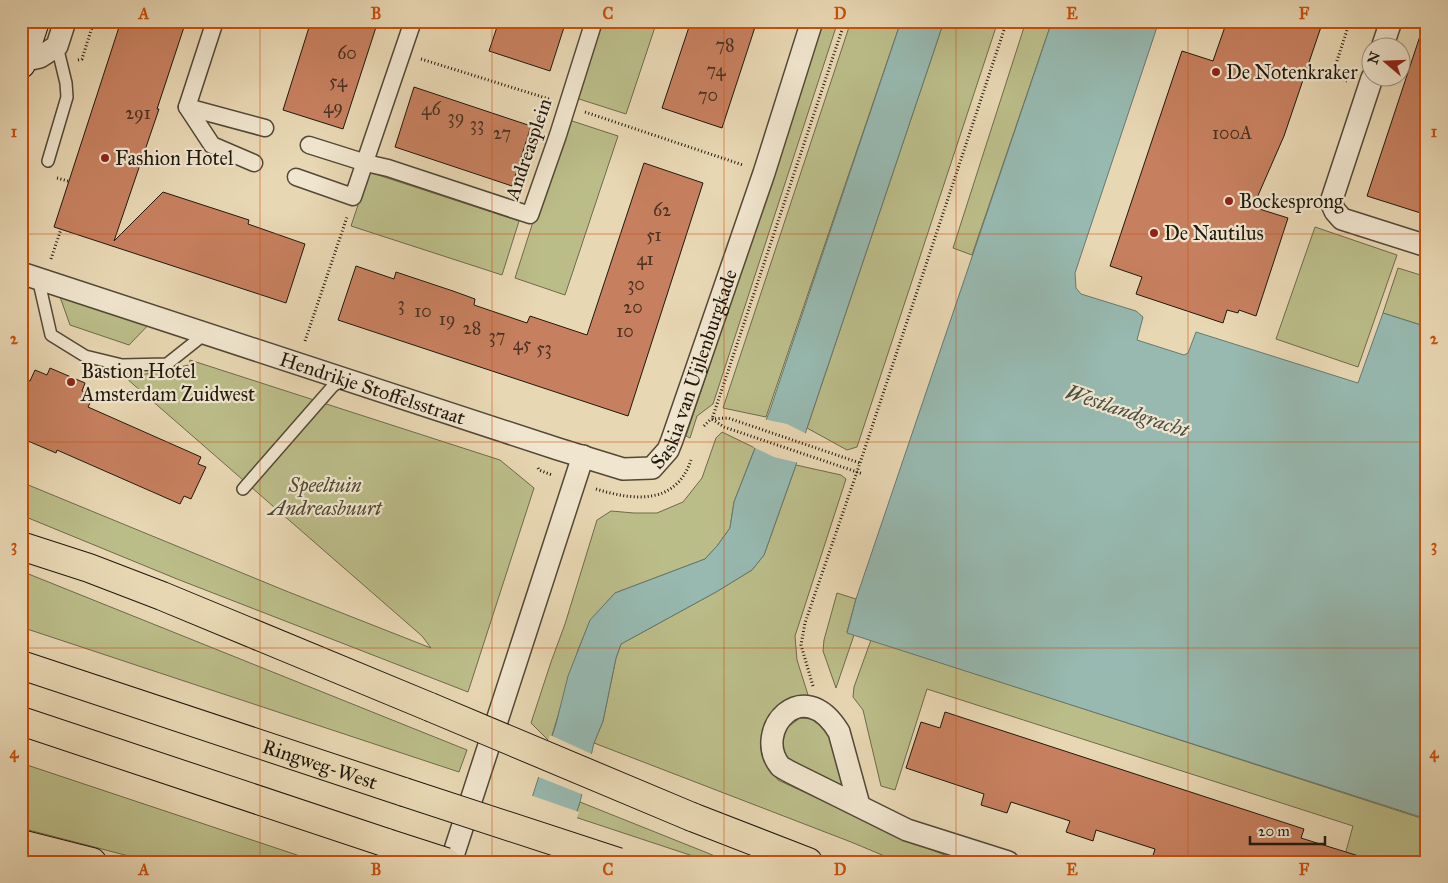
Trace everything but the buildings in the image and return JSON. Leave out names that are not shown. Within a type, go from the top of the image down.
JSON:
[{"type":"highway","points":[[21,546],[89,568],[162,596],[692,818],[808,862]]},
{"type":"highway","name":"Ringweg-West","points":[[21,665],[618,862]]},
{"type":"highway","points":[[21,721],[446,862]]},
{"type":"highway","points":[[21,844],[92,862]]},
{"type":"main road","points":[[22,63],[35,21]]},
{"type":"street","points":[[22,63],[40,57],[57,46],[65,21]]},
{"type":"street","points":[[187,107],[215,21]]},
{"type":"street","points":[[296,178],[354,198],[413,21]]},
{"type":"street","name":"Andreasplein","points":[[310,145],[388,168],[530,215],[558,135],[594,21]]},
{"type":"street","name":"Saskia van Uijlenburgkade","points":[[583,456],[624,469],[652,468],[668,450],[764,172],[812,21]]},
{"type":"street","points":[[1385,38],[1391,21]]},
{"type":"street","points":[[1368,88],[1331,202],[1335,211],[1342,219],[1427,246]]},
{"type":"street","points":[[187,107],[265,128]]},
{"type":"street","points":[[187,107],[212,145],[254,163]]},
{"type":"street","name":"Hendrikje Stoffelsstraat","points":[[35,277],[583,456]]},
{"type":"street","points":[[452,862],[583,456]]},
{"type":"street","points":[[859,805],[839,732],[833,721],[820,710],[803,705],[790,709],[777,721],[773,738],[772,750],[780,766],[907,830],[1008,862]]},
{"type":"lane","points":[[48,161],[68,97],[57,46]]},
{"type":"lane","points":[[35,277],[51,335],[85,356],[122,365],[167,364],[206,334]]},
{"type":"lane","points":[[244,489],[333,386],[344,378]]},
{"type":"path","points":[[845,21],[712,419],[724,427],[863,474]]},
{"type":"path","points":[[820,710],[801,645],[805,623],[857,472],[1006,21]]},
{"type":"path","points":[[1332,76],[1350,21]]},
{"type":"path","points":[[297,363],[354,198]]},
{"type":"path","points":[[35,277],[61,229]]},
{"type":"path","points":[[728,418],[860,463]]},
{"type":"green space","points":[[601,21],[657,21],[626,114],[576,98]]},
{"type":"green space","points":[[821,21],[838,21],[713,404],[697,416],[690,438],[686,436]]},
{"type":"green space","points":[[851,21],[901,21],[766,417],[723,408]]},
{"type":"green space","points":[[944,21],[998,21],[857,447],[847,450],[807,428]]},
{"type":"green space","points":[[1026,21],[1052,21],[972,255],[953,248]]},
{"type":"green space","points":[[566,119],[618,136],[565,295],[515,278]]},
{"type":"green space","points":[[369,172],[519,221],[502,275],[351,226]]},
{"type":"green space","points":[[1315,227],[1397,255],[1358,367],[1276,339]]},
{"type":"green space","points":[[1398,268],[1427,277],[1427,327],[1383,313]]},
{"type":"green space","points":[[54,280],[158,315],[129,345],[70,325]]},
{"type":"green space","name":"Speeltuin Andreasbuurt","points":[[190,360],[500,460],[534,488],[468,692],[177,579],[21,515],[21,482],[286,591],[431,648],[422,636],[126,378],[189,365]]},
{"type":"green space","points":[[722,432],[755,448],[734,502],[730,528],[705,559],[615,593],[590,621],[578,650],[550,742],[531,723],[565,624],[597,520],[611,511],[657,513],[683,502],[702,478],[716,438]]},
{"type":"green space","points":[[796,465],[841,475],[846,479],[795,636],[797,660],[809,698],[777,710],[765,723],[761,745],[766,762],[778,780],[905,839],[962,862],[899,862],[594,743],[603,721],[616,658],[621,644],[752,570],[764,555]]},
{"type":"green space","points":[[21,571],[467,750],[459,772],[21,627]]},
{"type":"green space","points":[[837,593],[856,599],[847,632],[854,635],[836,688],[823,651],[824,640]]},
{"type":"green space","points":[[871,640],[1427,820],[1427,862],[1343,862],[1353,826],[927,689],[895,790],[881,786],[863,710],[853,697],[854,687]]},
{"type":"green space","points":[[800,718],[813,719],[833,734],[845,782],[842,787],[788,763],[780,745],[788,727]]},
{"type":"green space","points":[[21,763],[318,862],[152,862],[21,828]]},
{"type":"green space","points":[[580,802],[730,862],[711,862],[575,817]]},
{"type":"water","points":[[901,21],[944,21],[796,465],[764,555],[752,570],[621,644],[616,658],[603,721],[594,743],[580,802],[560,862],[511,862],[556,724],[568,676],[590,620],[615,593],[705,559],[730,528],[734,502],[770,410]]},
{"type":"water","name":"Westlandgracht","points":[[1052,21],[1159,21],[1075,273],[1076,288],[1081,294],[1136,311],[1143,317],[1137,340],[1184,355],[1188,353],[1196,332],[1358,383],[1383,313],[1427,327],[1427,819],[847,633],[856,599]]},
{"type":"pier","points":[[763,419],[787,424],[807,434],[799,463],[774,457],[753,447]]},
{"type":"pier","points":[[550,735],[594,755],[584,795],[536,776]]},
{"type":"pier","points":[[530,795],[579,812],[562,862],[508,862]]},
{"type":"place","name":"De Notenkraker","points":[[1216,72]]},
{"type":"place","name":"Fashion Hotel","points":[[105,158]]},
{"type":"place","name":"Bockesprong","points":[[1229,201]]},
{"type":"place","name":"De Nautilus","points":[[1154,233]]},
{"type":"place","name":"Bastion Hotel Amsterdam Zuidwest","points":[[71,382]]}]
